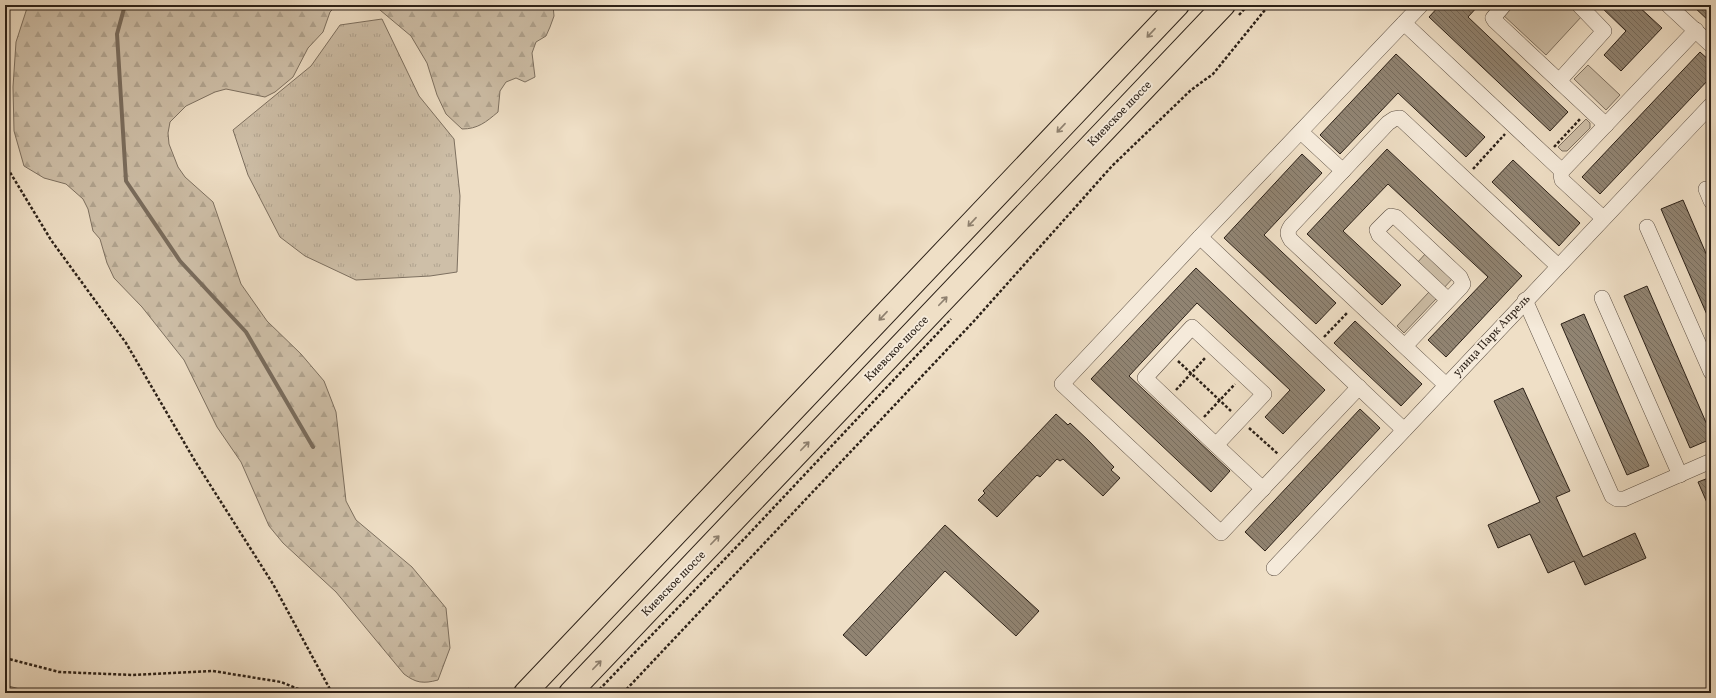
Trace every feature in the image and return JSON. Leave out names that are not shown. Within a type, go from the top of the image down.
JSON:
[{"type":"highway","points":[[525,693],[1178,5]]},
{"type":"highway","name":"Киевское шоссе","points":[[570,693],[1231,11]]},
{"type":"street","points":[[1358,387],[1221,533],[1062,384],[1421,5]]},
{"type":"street","points":[[1504,5],[1495,14],[1495,21],[1606,125]]},
{"type":"street","points":[[1559,80],[1604,31],[1579,5]]},
{"type":"street","points":[[1668,5],[1711,45]]},
{"type":"street","points":[[1404,23],[1562,171]]},
{"type":"street","points":[[1603,218],[1562,180],[1562,171],[1696,30]]},
{"type":"street","name":"улица Парк Апрель","points":[[1274,568],[1525,300],[1711,105]]},
{"type":"street","points":[[1446,385],[1288,235],[1288,230],[1291,226],[1388,123],[1394,119],[1400,118],[1558,266]]},
{"type":"street","points":[[1301,132],[1343,171]]},
{"type":"street","points":[[1405,346],[1463,284],[1460,277],[1396,217],[1391,216],[1388,218],[1377,230],[1379,235],[1448,300]]},
{"type":"street","points":[[1647,227],[1711,372]]},
{"type":"street","points":[[1200,237],[1404,430]]},
{"type":"street","points":[[1602,298],[1680,475]]},
{"type":"street","points":[[1525,300],[1612,496],[1617,499],[1624,499],[1711,461]]},
{"type":"street","points":[[1216,445],[1264,394],[1192,327],[1145,378],[1216,445],[1263,488]]},
{"type":"path","points":[[1231,11],[1248,5]]},
{"type":"path","points":[[623,693],[974,321],[1112,166],[1191,90],[1213,74],[1269,5]]},
{"type":"path","points":[[1546,156],[1590,109]]},
{"type":"path","points":[[1464,178],[1514,125]]},
{"type":"path","points":[[5,164],[51,240],[126,343],[195,461],[273,584],[332,693]]},
{"type":"path","points":[[1315,346],[1357,302]]},
{"type":"path","points":[[596,693],[746,537],[952,318]]},
{"type":"path","points":[[1167,399],[1215,348]]},
{"type":"path","points":[[1168,352],[1287,463]]},
{"type":"path","points":[[1196,426],[1244,375]]},
{"type":"path","points":[[5,658],[59,672],[133,675],[213,671],[281,682],[308,693]]},
{"type":"path","points":[[454,693],[469,689]]},
{"type":"green space","points":[[28,5],[337,5],[330,12],[323,32],[308,48],[293,77],[275,92],[265,97],[226,89],[215,92],[186,106],[170,122],[168,133],[169,144],[178,167],[185,177],[213,202],[241,284],[267,321],[301,354],[324,381],[336,412],[346,501],[356,520],[412,567],[446,608],[450,648],[438,680],[420,682],[404,674],[336,592],[283,543],[269,526],[241,462],[217,427],[184,360],[142,307],[114,278],[107,263],[100,239],[93,231],[88,209],[83,199],[66,184],[44,178],[24,166],[14,131],[13,87],[16,42]]},
{"type":"green space","points":[[374,5],[553,5],[554,16],[546,36],[536,42],[532,53],[535,77],[525,82],[516,78],[506,82],[500,91],[498,112],[486,122],[473,128],[462,129],[446,114],[437,95],[427,63],[411,36]]},
{"type":"green space","points":[[1510,5],[1571,5],[1582,16],[1546,55],[1502,14]]},
{"type":"green space","points":[[382,19],[419,96],[454,139],[460,196],[457,272],[430,276],[356,280],[305,256],[280,237],[248,175],[233,130],[311,66],[340,25]]},
{"type":"green space","points":[[1588,65],[1620,95],[1606,110],[1574,79]]},
{"type":"green space","points":[[1586,119],[1590,123],[1590,128],[1567,151],[1562,151],[1558,147]]},
{"type":"green space","points":[[1427,252],[1454,277],[1442,290],[1416,264]]},
{"type":"green space","points":[[1429,292],[1436,299],[1404,333],[1397,326]]},
{"type":"green space","points":[[5,685],[34,693],[5,693]]},
{"type":"building","points":[[1440,5],[1479,5],[1468,17],[1568,112],[1550,131],[1429,17]]},
{"type":"building","points":[[1599,5],[1637,5],[1662,28],[1621,71],[1604,55],[1626,31]]},
{"type":"building","points":[[1692,5],[1711,5],[1711,23]]},
{"type":"building","points":[[1700,52],[1711,62],[1711,77],[1600,194],[1582,177]]},
{"type":"building","points":[[1396,54],[1485,137],[1466,157],[1398,93],[1340,154],[1320,135]]},
{"type":"building","points":[[1387,149],[1522,276],[1446,357],[1428,340],[1488,277],[1388,184],[1343,231],[1401,285],[1382,305],[1307,234]]},
{"type":"building","points":[[1302,154],[1322,173],[1264,235],[1336,303],[1316,324],[1224,238]]},
{"type":"building","points":[[1513,160],[1580,223],[1559,246],[1492,182]]},
{"type":"building","points":[[1683,200],[1711,265],[1711,324],[1661,209]]},
{"type":"building","points":[[1196,268],[1325,390],[1283,434],[1265,417],[1290,390],[1197,303],[1129,376],[1230,471],[1211,492],[1091,379]]},
{"type":"building","points":[[1647,286],[1711,434],[1711,439],[1690,448],[1624,296]]},
{"type":"building","points":[[1584,314],[1649,466],[1627,475],[1561,324]]},
{"type":"building","points":[[1355,321],[1422,384],[1401,406],[1334,343]]},
{"type":"building","points":[[1523,388],[1570,491],[1556,497],[1583,557],[1635,533],[1646,558],[1585,585],[1574,561],[1548,573],[1530,534],[1498,548],[1488,525],[1540,502],[1494,401]]},
{"type":"building","points":[[1360,409],[1380,428],[1265,551],[1245,532]]},
{"type":"building","points":[[1056,414],[1068,425],[1070,423],[1089,441],[1114,467],[1111,470],[1120,478],[1103,496],[1063,459],[1060,461],[1057,459],[1040,477],[1037,475],[997,517],[978,500],[985,493],[983,491]]},
{"type":"building","points":[[1711,477],[1711,512],[1698,482]]},
{"type":"building","points":[[945,525],[1039,611],[1016,636],[945,571],[866,656],[843,635]]},
{"type":"waterway","points":[[125,5],[117,34],[126,181],[180,261],[246,332],[313,447]]}]
